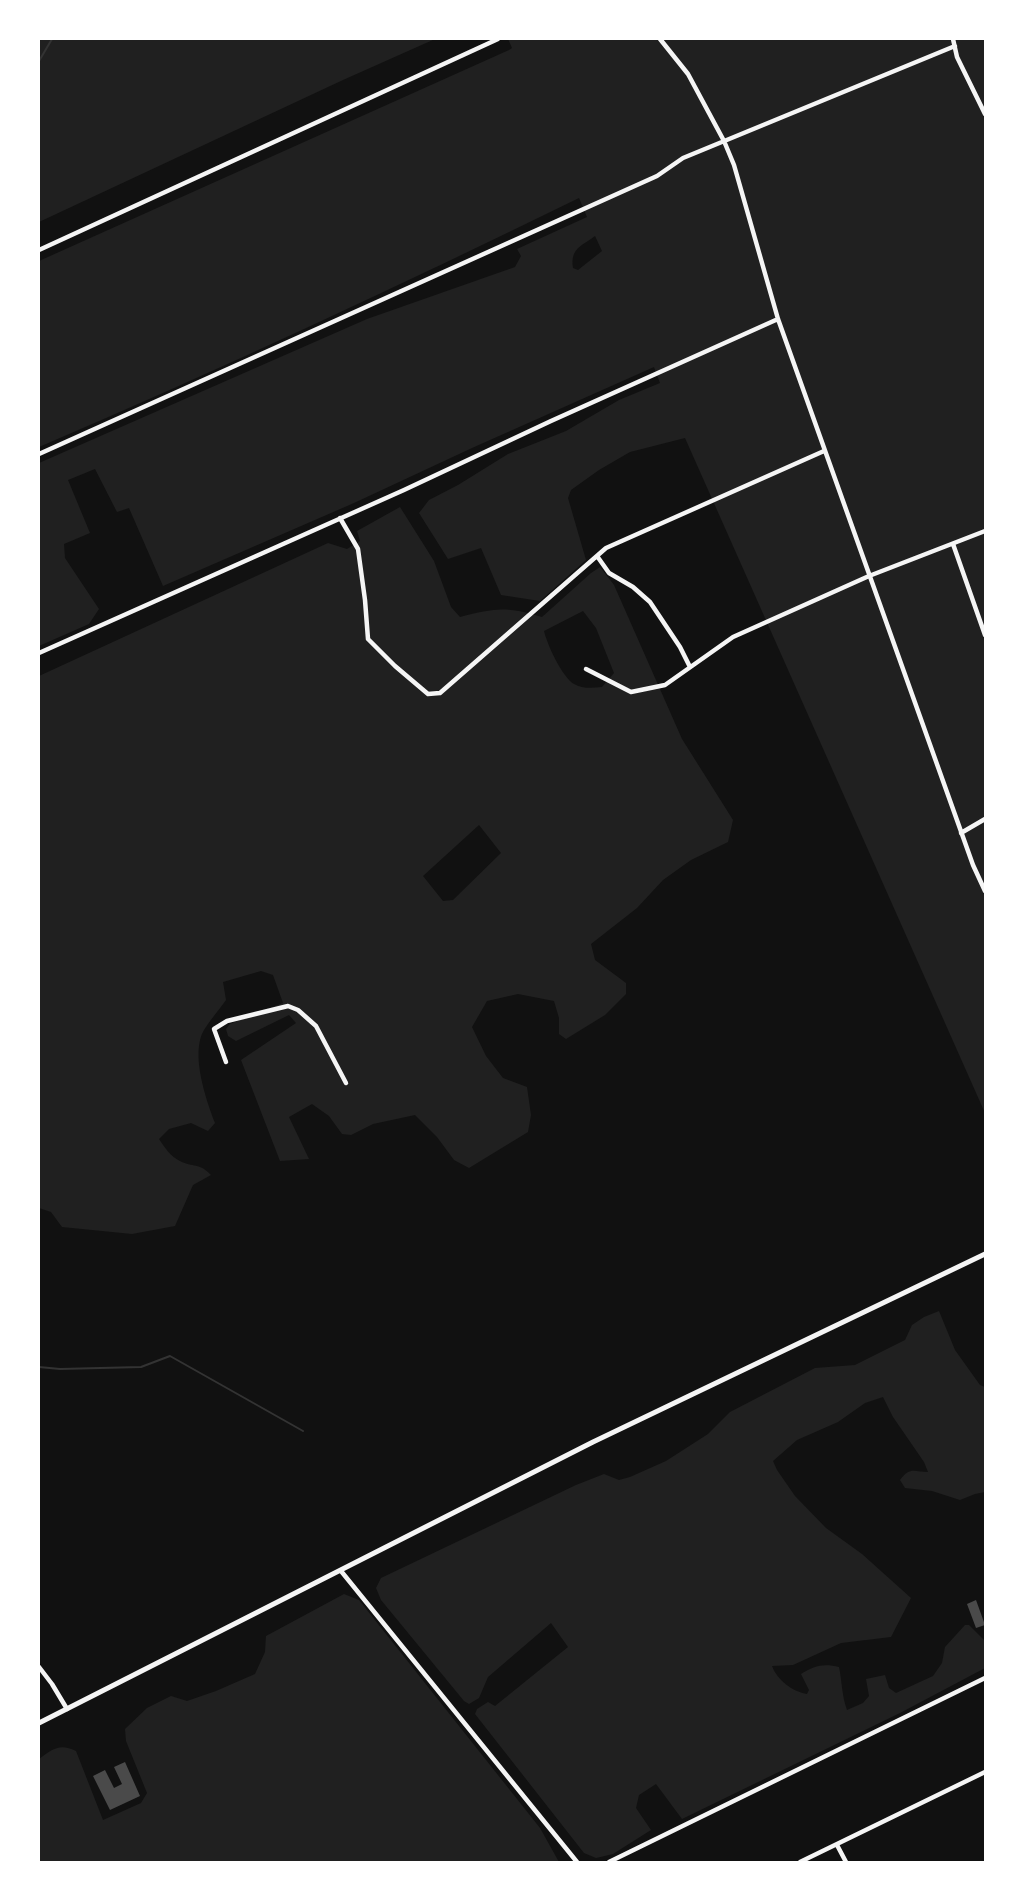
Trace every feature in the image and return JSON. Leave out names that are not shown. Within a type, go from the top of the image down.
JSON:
[{"type":"street","points":[[39,250],[498,39]]},
{"type":"street","points":[[953,39],[957,57],[985,114]]},
{"type":"street","points":[[660,40],[688,74],[724,141],[734,165],[778,319],[973,865],[985,891]]},
{"type":"street","points":[[39,454],[594,205],[657,176],[683,158],[955,46]]},
{"type":"street","points":[[39,653],[778,319]]},
{"type":"street","points":[[340,518],[358,549],[368,639],[428,694],[440,693],[606,548],[824,451]]},
{"type":"street","points":[[586,669],[631,692],[665,685],[733,636],[869,576],[985,531]]},
{"type":"street","points":[[953,544],[985,635]]},
{"type":"street","points":[[597,556],[609,573],[633,587],[650,602],[680,647],[690,667]]},
{"type":"street","points":[[962,833],[985,819]]},
{"type":"street","points":[[226,1062],[214,1029],[227,1021],[288,1006],[298,1010],[316,1026],[346,1083]]},
{"type":"street","points":[[39,1723],[593,1442],[985,1254]]},
{"type":"street","points":[[341,1571],[578,1862]]},
{"type":"street","points":[[39,1667],[67,1709]]},
{"type":"street","points":[[609,1862],[985,1678]]},
{"type":"street","points":[[800,1862],[985,1772]]},
{"type":"street","points":[[837,1845],[846,1862]]},
{"type":"shaded area","points":[[39,39],[435,39],[39,222]]},
{"type":"shaded area","points":[[508,39],[985,39],[985,1113],[685,438],[630,452],[571,490],[568,498],[586,560],[540,601],[501,595],[481,548],[448,559],[419,513],[429,500],[508,454],[566,431],[619,400],[660,383],[654,367],[354,503],[163,586],[129,508],[117,512],[95,469],[68,480],[90,533],[64,544],[65,558],[99,609],[89,624],[39,646],[39,463],[367,319],[515,267],[521,256],[517,249],[587,217],[579,198],[310,326],[39,447],[39,261],[512,48]],"holes":[[[595,236],[602,251],[578,270],[573,268],[575,252]]]},
{"type":"shaded area","points":[[400,507],[434,561],[451,607],[460,617],[509,610],[542,617],[600,567],[614,585],[682,739],[733,820],[728,842],[691,860],[663,880],[637,908],[591,944],[595,960],[626,983],[626,994],[605,1015],[566,1039],[559,1034],[559,1018],[554,1001],[518,994],[487,1001],[472,1027],[486,1056],[503,1078],[527,1087],[531,1115],[528,1132],[469,1168],[454,1160],[437,1137],[415,1115],[373,1124],[351,1135],[342,1134],[329,1116],[312,1104],[289,1117],[309,1159],[280,1161],[241,1060],[296,1023],[289,1015],[236,1041],[228,1036],[226,1029],[230,1024],[283,1003],[273,975],[261,971],[223,982],[226,1000],[206,1026],[200,1040],[201,1076],[215,1123],[208,1131],[191,1123],[169,1129],[159,1139],[176,1159],[203,1168],[211,1175],[193,1185],[175,1226],[132,1234],[62,1227],[51,1212],[39,1208],[39,676],[328,543],[347,549],[360,541],[357,531]],"holes":[[[583,611],[596,628],[614,673],[602,687],[580,687],[569,680],[556,660],[544,631]],[[479,825],[501,853],[453,900],[443,901],[423,876]]]},
{"type":"shaded area","points":[[939,1311],[955,1350],[980,1385],[985,1387],[985,1492],[960,1500],[932,1491],[905,1488],[900,1480],[907,1473],[910,1471],[928,1472],[883,1397],[865,1403],[838,1422],[797,1440],[773,1461],[795,1496],[826,1528],[862,1554],[911,1598],[891,1637],[841,1643],[793,1665],[772,1666],[786,1684],[796,1691],[807,1694],[809,1690],[801,1674],[819,1666],[839,1667],[847,1710],[863,1703],[869,1696],[866,1679],[885,1675],[889,1688],[896,1693],[933,1676],[942,1663],[945,1647],[965,1625],[969,1625],[985,1641],[985,1668],[900,1713],[682,1819],[656,1784],[639,1795],[636,1808],[651,1830],[613,1854],[596,1858],[584,1853],[475,1714],[477,1709],[488,1702],[495,1706],[568,1647],[551,1623],[488,1677],[479,1698],[469,1704],[464,1701],[381,1600],[376,1588],[381,1578],[576,1485],[604,1474],[619,1480],[666,1461],[708,1434],[730,1412],[815,1368],[855,1365],[905,1340],[912,1325]]},
{"type":"shaded area","points":[[344,1594],[359,1600],[540,1828],[559,1862],[39,1862],[39,1759],[56,1748],[65,1747],[76,1751],[103,1820],[141,1803],[147,1793],[126,1741],[125,1729],[147,1708],[171,1696],[187,1701],[255,1674],[265,1652],[266,1636]]},
{"type":"building","points":[[976,1600],[985,1625],[976,1628],[967,1604]]},
{"type":"building","points":[[125,1762],[140,1796],[110,1810],[93,1776],[105,1770],[114,1788],[122,1784],[114,1767]]},
{"type":"waterway","points":[[39,61],[52,39]]},
{"type":"waterway","points":[[39,1367],[60,1369],[141,1367],[170,1356],[303,1431]]}]
